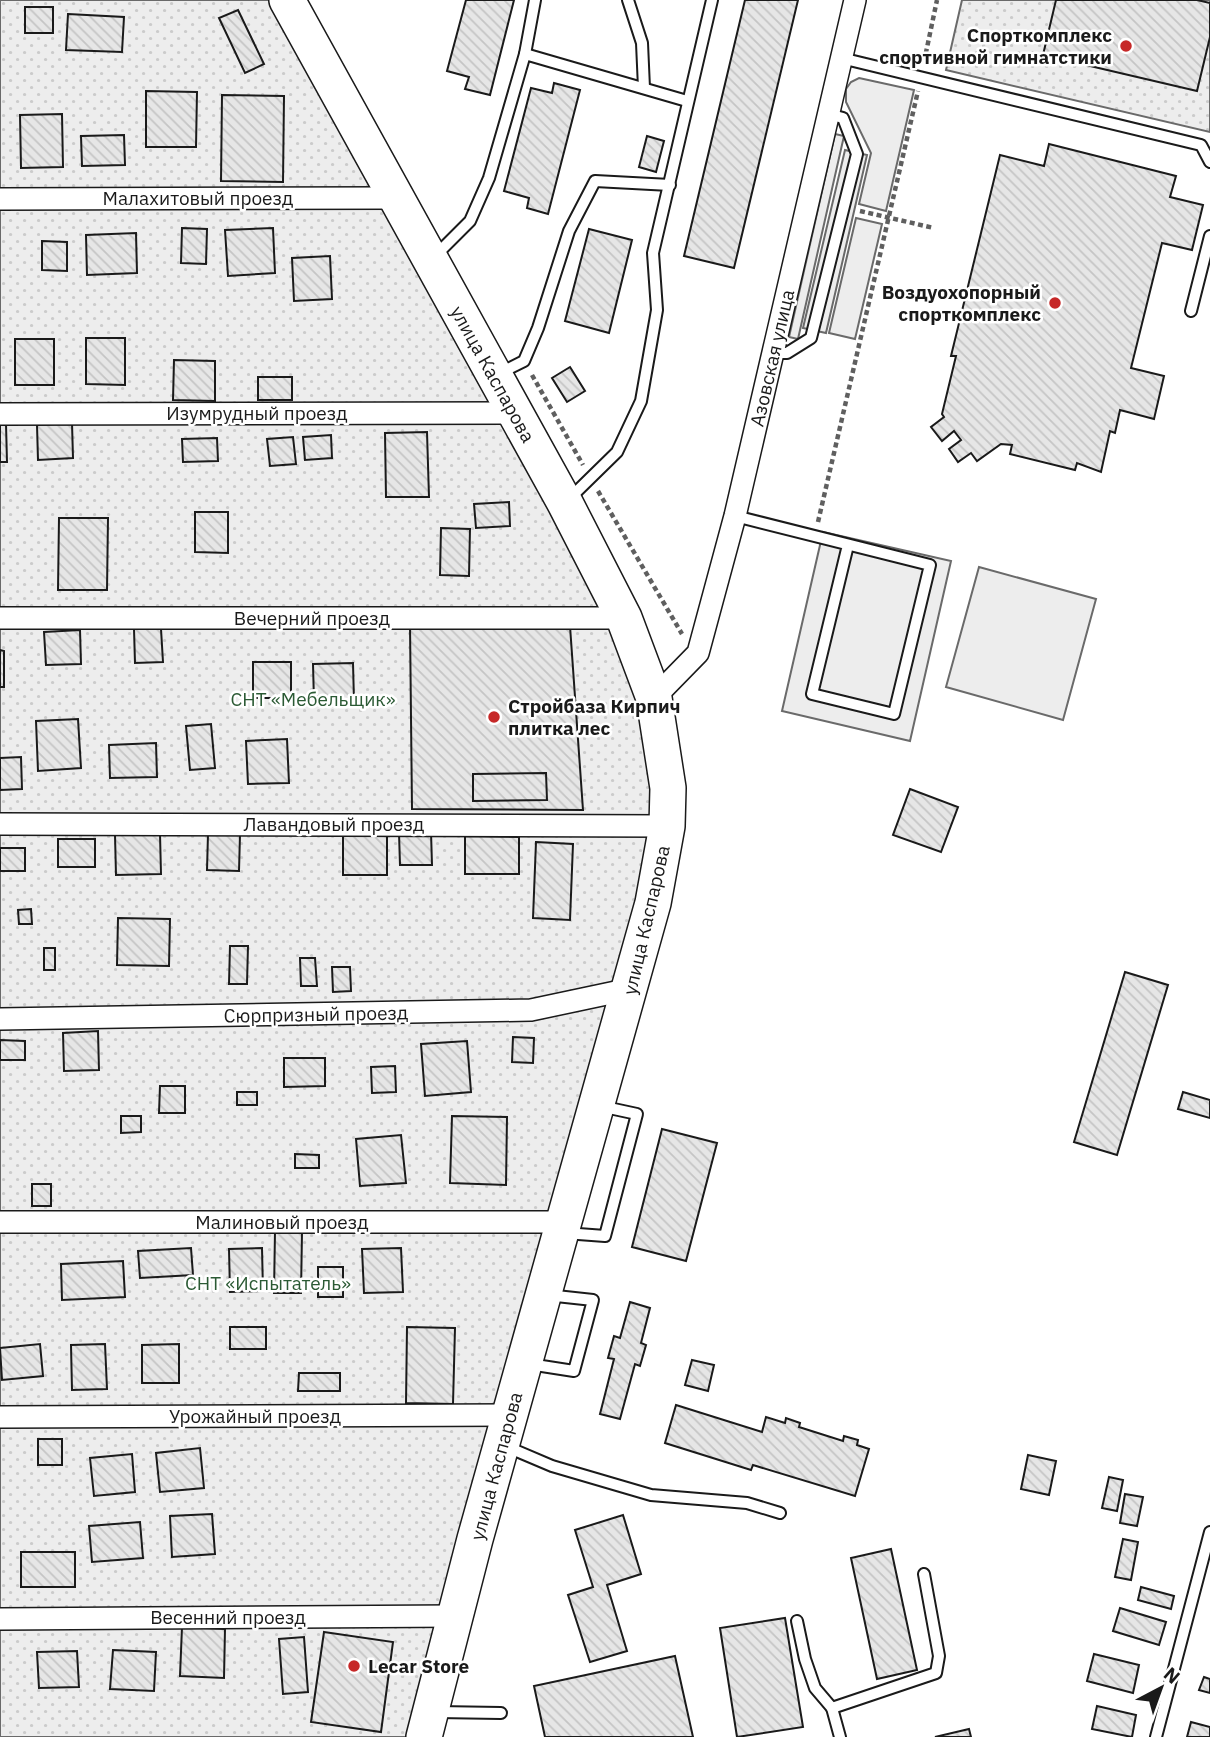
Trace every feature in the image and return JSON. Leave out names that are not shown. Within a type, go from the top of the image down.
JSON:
[{"type":"main road","name":"улица Каспарова","points":[[287,0],[430,261],[510,368],[513,413],[565,503],[624,618],[654,698],[668,788],[667,826],[653,903],[475,1539],[427,1725]]},
{"type":"street","name":"Азовская улица","points":[[654,698],[698,653],[735,516],[855,0]]},
{"type":"street","name":"Малахитовый проезд","points":[[0,199],[397,198]]},
{"type":"street","name":"Изумрудный проезд","points":[[0,414],[513,413]]},
{"type":"street","name":"Вечерний проезд","points":[[0,618],[624,618]]},
{"type":"street","name":"Лавандовый проезд","points":[[0,824],[667,826]]},
{"type":"street","name":"Сюрпризный проезд","points":[[0,1019],[531,1010],[630,989]]},
{"type":"street","name":"Малиновый проезд","points":[[0,1222],[563,1227]]},
{"type":"street","name":"Урожайный проезд","points":[[0,1417],[506,1430]]},
{"type":"street","name":"Весенний проезд","points":[[0,1619],[457,1616]]},
{"type":"lane","points":[[430,261],[470,221],[489,178],[525,54],[535,0]]},
{"type":"lane","points":[[628,0],[642,43],[644,88]]},
{"type":"lane","points":[[565,503],[617,452],[640,401],[657,310],[653,253],[712,0]]},
{"type":"lane","points":[[525,54],[687,101]]},
{"type":"lane","points":[[841,58],[1200,145],[1210,162]]},
{"type":"lane","points":[[773,354],[787,353],[811,338],[857,154],[843,118],[828,114]]},
{"type":"lane","points":[[510,368],[538,328],[569,230],[595,181],[670,185]]},
{"type":"lane","points":[[1191,311],[1210,236]]},
{"type":"lane","points":[[735,516],[930,565],[894,714],[811,694],[848,545]]},
{"type":"lane","points":[[524,1363],[574,1371],[593,1300],[544,1294]]},
{"type":"lane","points":[[506,1430],[552,1466],[651,1495],[747,1503],[780,1513]]},
{"type":"lane","points":[[1156,1737],[1210,1532]]},
{"type":"lane","points":[[832,1708],[936,1673],[939,1656],[924,1574]]},
{"type":"lane","points":[[797,1621],[805,1659],[815,1688],[832,1708],[840,1737]]},
{"type":"lane","points":[[427,1725],[501,1713]]},
{"type":"path","points":[[814,536],[921,78],[936,0]]},
{"type":"path","points":[[844,207],[934,228]]},
{"type":"path","points":[[510,368],[591,478],[679,629],[698,653]]},
{"type":"shaded area","points":[[859,78],[914,90],[886,211],[859,204],[871,153],[846,102],[846,89],[851,82]]},
{"type":"shaded area","points":[[835,134],[844,136],[798,339],[789,337]]},
{"type":"shaded area","points":[[845,150],[867,155],[826,333],[803,328]]},
{"type":"shaded area","points":[[856,218],[882,224],[855,339],[829,333]]},
{"type":"shaded area","points":[[823,532],[951,561],[910,741],[782,711]]},
{"type":"shaded area","points":[[979,567],[1096,599],[1063,720],[946,687]]},
{"type":"green space","points":[[0,0],[287,0],[624,618],[668,788],[424,1737],[0,1737]]},
{"type":"green space","points":[[962,0],[1210,0],[1210,132],[946,70]]},
{"type":"building","points":[[466,0],[514,0],[490,95],[465,89],[469,77],[447,71]]},
{"type":"building","points":[[745,0],[798,0],[734,268],[684,256]]},
{"type":"building","name":"Спорткомплекс спортивной гимнатстики","points":[[1056,0],[1197,0],[1210,3],[1210,37],[1197,91],[1043,55]]},
{"type":"building","points":[[25,7],[53,7],[53,33],[25,33]]},
{"type":"building","points":[[238,10],[264,64],[245,73],[219,18]]},
{"type":"building","points":[[68,14],[124,17],[122,52],[66,50]]},
{"type":"building","points":[[554,83],[580,90],[548,214],[527,208],[529,198],[504,191],[531,88],[552,93]]},
{"type":"building","points":[[146,91],[197,92],[196,147],[146,147]]},
{"type":"building","points":[[222,95],[284,96],[283,182],[221,181]]},
{"type":"building","points":[[62,114],[63,167],[21,168],[20,115]]},
{"type":"building","points":[[124,135],[125,165],[82,166],[81,136]]},
{"type":"building","points":[[647,136],[664,141],[656,172],[639,167]]},
{"type":"building","name":"Воздуохопорный спорткомплекс","points":[[1049,144],[1176,176],[1170,197],[1203,205],[1192,250],[1162,243],[1131,368],[1164,376],[1154,419],[1120,410],[1115,433],[1110,431],[1101,472],[1077,463],[1075,470],[1010,454],[1012,445],[1001,444],[977,461],[971,453],[958,462],[949,449],[961,440],[954,431],[942,441],[931,427],[944,417],[942,414],[956,356],[951,356],[1000,155],[1044,166]]},
{"type":"building","points":[[182,228],[207,229],[206,264],[181,263]]},
{"type":"building","points":[[273,228],[275,273],[228,276],[225,230]]},
{"type":"building","points":[[589,229],[632,240],[609,333],[565,321]]},
{"type":"building","points":[[136,233],[137,273],[87,275],[86,235]]},
{"type":"building","points":[[42,241],[67,242],[67,271],[42,270]]},
{"type":"building","points":[[330,256],[332,299],[294,301],[292,258]]},
{"type":"building","points":[[86,338],[125,338],[125,385],[86,384]]},
{"type":"building","points":[[15,339],[54,339],[54,385],[15,385]]},
{"type":"building","points":[[174,360],[215,361],[215,401],[173,400]]},
{"type":"building","points":[[570,367],[585,391],[567,402],[552,378]]},
{"type":"building","points":[[258,377],[292,377],[292,400],[258,400]]},
{"type":"building","points":[[72,423],[73,458],[38,460],[37,425]]},
{"type":"building","points":[[0,424],[6,424],[7,462],[0,462]]},
{"type":"building","points":[[427,432],[429,497],[386,497],[385,433]]},
{"type":"building","points":[[331,435],[332,458],[305,460],[303,437]]},
{"type":"building","points":[[293,437],[296,464],[270,466],[267,439]]},
{"type":"building","points":[[217,438],[218,461],[183,462],[182,439]]},
{"type":"building","points":[[509,502],[510,526],[476,528],[474,504]]},
{"type":"building","points":[[195,512],[228,512],[228,553],[195,552]]},
{"type":"building","points":[[59,518],[108,518],[107,590],[58,590]]},
{"type":"building","points":[[441,528],[470,529],[469,576],[440,575]]},
{"type":"building","name":"Стройбаза Кирпич плитка лес","points":[[410,625],[570,626],[583,810],[412,809]]},
{"type":"building","points":[[134,629],[161,629],[163,662],[135,663]]},
{"type":"building","points":[[80,630],[81,664],[46,665],[44,632]]},
{"type":"building","points":[[0,650],[4,651],[4,687],[0,687]]},
{"type":"building","points":[[253,662],[291,662],[291,698],[253,698]]},
{"type":"building","points":[[353,663],[354,701],[314,702],[313,664]]},
{"type":"building","points":[[78,719],[81,768],[38,771],[36,721]]},
{"type":"building","points":[[211,724],[215,768],[190,770],[186,726]]},
{"type":"building","points":[[287,739],[289,783],[248,784],[246,741]]},
{"type":"building","points":[[156,743],[157,777],[110,778],[109,745]]},
{"type":"building","points":[[21,757],[22,789],[0,790],[0,758]]},
{"type":"building","points":[[546,773],[547,800],[473,801],[473,774]]},
{"type":"building","points":[[910,789],[958,807],[941,852],[893,835]]},
{"type":"building","points":[[343,832],[387,833],[387,875],[343,875]]},
{"type":"building","points":[[431,832],[432,865],[400,865],[399,833]]},
{"type":"building","points":[[160,834],[161,874],[116,875],[115,835]]},
{"type":"building","points":[[208,834],[240,835],[239,871],[207,870]]},
{"type":"building","points":[[465,836],[519,837],[519,874],[465,874]]},
{"type":"building","points":[[58,839],[95,839],[95,867],[58,867]]},
{"type":"building","points":[[536,842],[573,844],[570,920],[533,918]]},
{"type":"building","points":[[0,848],[25,848],[25,871],[0,871]]},
{"type":"building","points":[[31,909],[32,924],[19,924],[18,910]]},
{"type":"building","points":[[118,918],[170,919],[169,966],[117,965]]},
{"type":"building","points":[[230,946],[248,946],[247,984],[229,984]]},
{"type":"building","points":[[44,948],[55,948],[55,970],[44,970]]},
{"type":"building","points":[[300,958],[315,958],[317,986],[301,986]]},
{"type":"building","points":[[332,967],[350,967],[351,991],[333,992]]},
{"type":"building","points":[[1125,972],[1168,985],[1117,1155],[1074,1142]]},
{"type":"building","points":[[98,1031],[99,1070],[64,1071],[63,1033]]},
{"type":"building","points":[[513,1037],[534,1038],[533,1063],[512,1062]]},
{"type":"building","points":[[0,1040],[25,1041],[25,1060],[0,1060]]},
{"type":"building","points":[[467,1041],[471,1092],[425,1096],[421,1044]]},
{"type":"building","points":[[284,1058],[325,1058],[325,1086],[284,1087]]},
{"type":"building","points":[[395,1066],[396,1092],[372,1093],[371,1067]]},
{"type":"building","points":[[160,1086],[185,1086],[185,1113],[159,1113]]},
{"type":"building","points":[[237,1092],[257,1092],[257,1105],[237,1105]]},
{"type":"building","points":[[1183,1092],[1210,1100],[1210,1118],[1178,1109]]},
{"type":"building","points":[[121,1116],[141,1116],[141,1132],[121,1133]]},
{"type":"building","points":[[452,1116],[507,1117],[506,1185],[450,1183]]},
{"type":"building","points":[[662,1129],[717,1143],[686,1261],[632,1247]]},
{"type":"building","points":[[401,1135],[406,1183],[360,1186],[356,1139]]},
{"type":"building","points":[[295,1154],[319,1155],[319,1168],[295,1168]]},
{"type":"building","points":[[32,1184],[51,1184],[51,1206],[32,1206]]},
{"type":"building","points":[[275,1231],[302,1232],[301,1293],[274,1293]]},
{"type":"building","points":[[191,1248],[193,1275],[140,1278],[138,1251]]},
{"type":"building","points":[[262,1248],[263,1291],[230,1292],[229,1249]]},
{"type":"building","points":[[401,1248],[403,1292],[364,1293],[362,1249]]},
{"type":"building","points":[[123,1261],[125,1297],[62,1300],[61,1264]]},
{"type":"building","points":[[318,1267],[343,1267],[343,1297],[318,1297]]},
{"type":"building","points":[[630,1302],[650,1308],[641,1343],[646,1345],[640,1366],[635,1364],[620,1419],[600,1414],[614,1359],[608,1358],[614,1336],[620,1338]]},
{"type":"building","points":[[230,1327],[266,1327],[266,1349],[230,1349]]},
{"type":"building","points":[[407,1327],[455,1328],[453,1404],[406,1403]]},
{"type":"building","points":[[40,1344],[43,1376],[2,1380],[0,1348]]},
{"type":"building","points":[[105,1344],[107,1389],[72,1390],[71,1345]]},
{"type":"building","points":[[179,1344],[179,1383],[142,1383],[142,1345]]},
{"type":"building","points":[[692,1360],[714,1365],[708,1391],[685,1385]]},
{"type":"building","points":[[299,1373],[340,1373],[340,1391],[298,1391]]},
{"type":"building","points":[[676,1405],[762,1432],[766,1417],[785,1423],[786,1418],[800,1423],[799,1427],[843,1441],[844,1436],[858,1440],[857,1445],[869,1449],[855,1496],[753,1465],[751,1470],[665,1443]]},
{"type":"building","points":[[38,1439],[62,1439],[62,1465],[38,1465]]},
{"type":"building","points":[[200,1448],[204,1488],[160,1492],[156,1453]]},
{"type":"building","points":[[132,1454],[135,1492],[94,1496],[90,1458]]},
{"type":"building","points":[[1028,1455],[1056,1461],[1049,1495],[1021,1489]]},
{"type":"building","points":[[1109,1477],[1123,1480],[1117,1511],[1102,1508]]},
{"type":"building","points":[[1125,1494],[1143,1497],[1137,1526],[1120,1523]]},
{"type":"building","points":[[212,1514],[215,1554],[172,1557],[170,1516]]},
{"type":"building","points":[[623,1515],[641,1574],[607,1585],[627,1651],[590,1662],[568,1595],[593,1587],[575,1530]]},
{"type":"building","points":[[140,1522],[143,1558],[92,1562],[89,1526]]},
{"type":"building","points":[[1123,1539],[1138,1542],[1131,1580],[1115,1577]]},
{"type":"building","points":[[891,1549],[917,1670],[877,1679],[851,1558]]},
{"type":"building","points":[[21,1552],[75,1552],[75,1587],[21,1587]]},
{"type":"building","points":[[1141,1587],[1174,1596],[1171,1609],[1138,1600]]},
{"type":"building","points":[[1120,1608],[1166,1622],[1159,1645],[1113,1631]]},
{"type":"building","points":[[785,1618],[803,1727],[737,1737],[720,1628]]},
{"type":"building","points":[[182,1627],[225,1629],[224,1678],[180,1676]]},
{"type":"building","points":[[324,1632],[393,1642],[381,1732],[311,1722]]},
{"type":"building","points":[[304,1637],[308,1692],[283,1694],[279,1639]]},
{"type":"building","points":[[113,1650],[156,1652],[154,1691],[110,1689]]},
{"type":"building","points":[[77,1651],[79,1687],[39,1688],[37,1652]]},
{"type":"building","points":[[1094,1654],[1139,1665],[1133,1693],[1087,1681]]},
{"type":"building","points":[[675,1656],[693,1737],[545,1737],[534,1686]]},
{"type":"building","points":[[1204,1677],[1210,1679],[1210,1693],[1199,1690]]},
{"type":"building","points":[[1097,1706],[1136,1715],[1132,1737],[1092,1729]]},
{"type":"building","points":[[1191,1722],[1210,1727],[1210,1737],[1187,1737]]},
{"type":"building","points":[[969,1729],[971,1737],[935,1737]]},
{"type":"place","name":"Спорткомплекс спортивной гимнатстики","points":[[1126,46]]},
{"type":"place","name":"Воздуохопорный спорткомплекс","points":[[1055,303]]},
{"type":"place","name":"Стройбаза Кирпич плитка лес","points":[[494,717]]},
{"type":"place","name":"Lecar Store","points":[[354,1666]]},
{"type":"park label","name":"СНТ «Мебельщик»","points":[[313,699]]},
{"type":"park label","name":"СНТ «Испытатель»","points":[[268,1283]]}]
